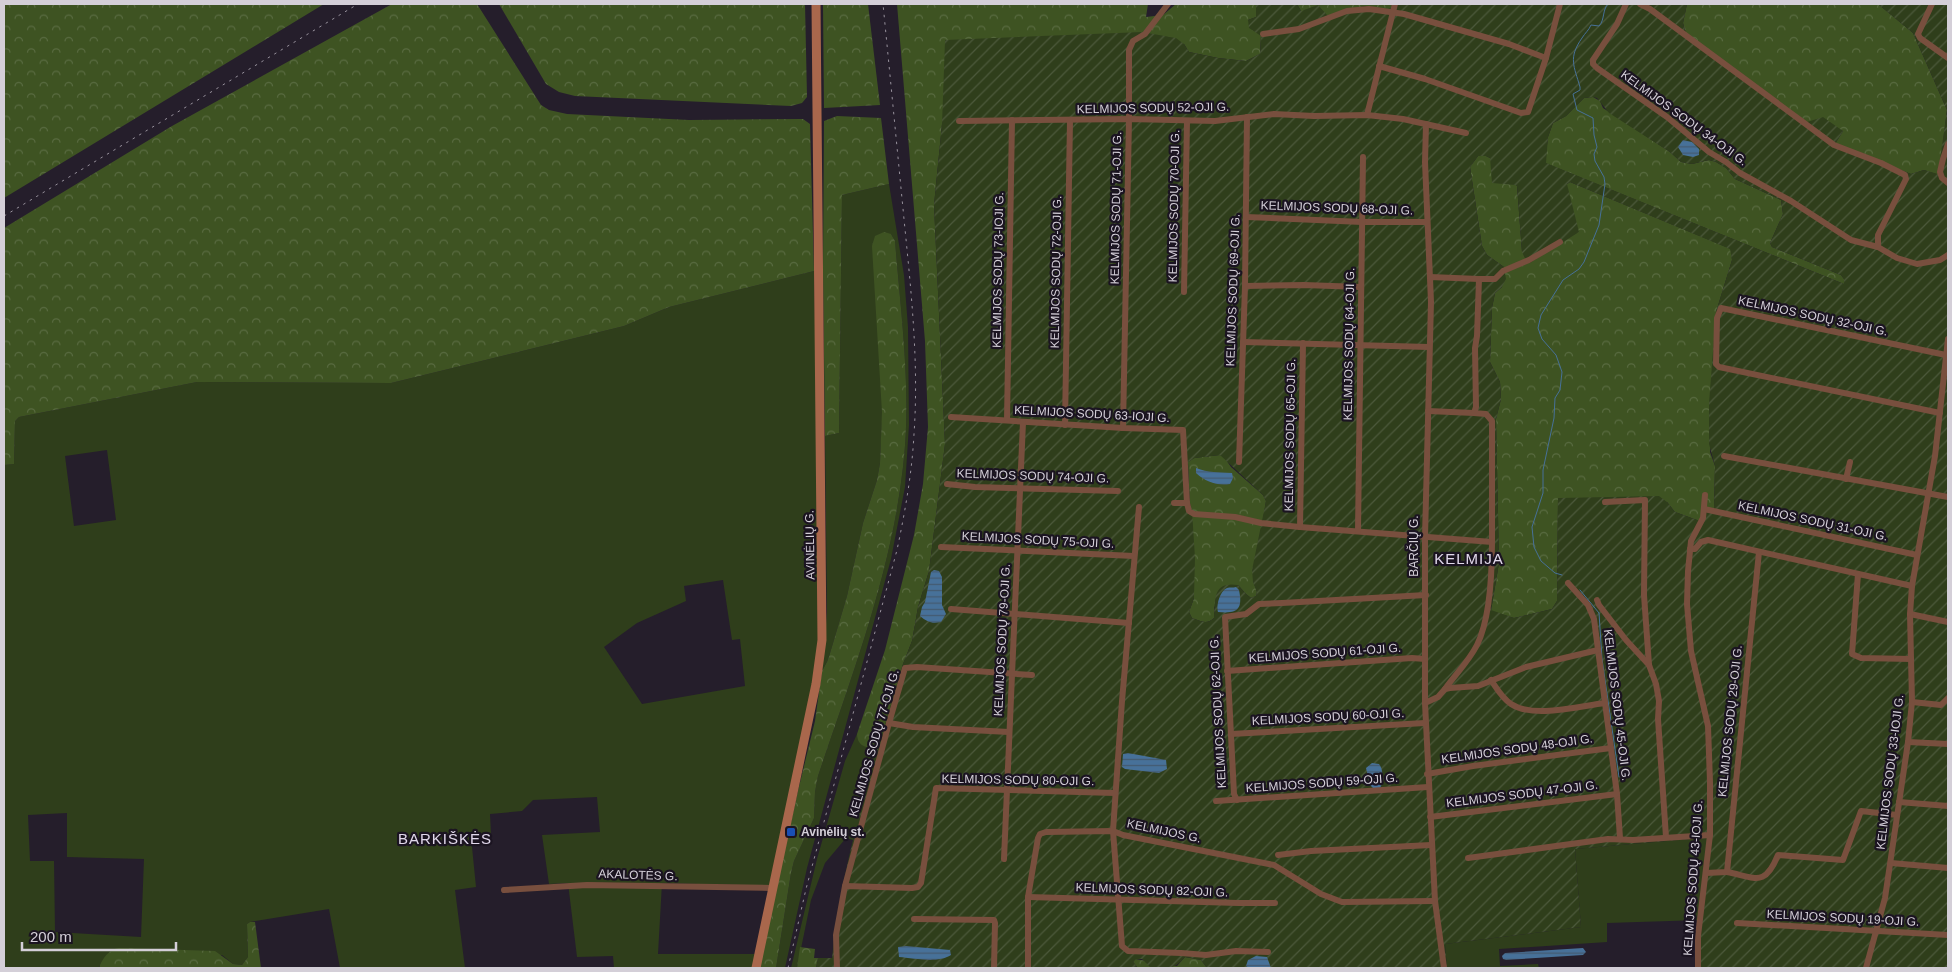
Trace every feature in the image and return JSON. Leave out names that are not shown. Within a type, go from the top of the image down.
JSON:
[{"type":"main road","name":"AVINĖLIŲ G.","points":[[756,968],[816,684],[822,640],[816,4]]},
{"type":"street","name":"KELMIJOS SODŲ 71-OJI G.","points":[[1123,428],[1129,47],[1133,41],[1145,34],[1168,4]]},
{"type":"street","points":[[1367,115],[1395,4]]},
{"type":"street","points":[[1379,66],[1425,79],[1525,113],[1529,111],[1546,58],[1560,4]]},
{"type":"street","name":"KELMIJOS SODŲ 34-OJI G.","points":[[1626,4],[1617,24],[1595,57],[1593,64],[1597,68],[1748,179],[1791,201],[1851,240],[1878,247],[1897,258],[1916,264],[1940,260],[1948,255]]},
{"type":"street","points":[[1640,4],[1650,9],[1834,144],[1882,163],[1905,175],[1906,179],[1878,235],[1878,247]]},
{"type":"street","points":[[1932,4],[1918,34],[1920,38],[1948,58]]},
{"type":"street","points":[[1264,34],[1299,29],[1347,11],[1369,9],[1404,14],[1501,42],[1546,58]]},
{"type":"street","name":"KELMIJOS SODŲ 52-OJI G.","points":[[959,121],[1129,118],[1215,121],[1274,114],[1314,116],[1367,115],[1426,124],[1466,133]]},
{"type":"street","name":"KELMIJOS SODŲ 69-OJI G.","points":[[1239,462],[1245,286],[1247,117]]},
{"type":"street","name":"KELMIJOS SODŲ 73-IOJI G.","points":[[1007,420],[1012,120]]},
{"type":"street","name":"KELMIJOS SODŲ 72-OJI G.","points":[[1065,425],[1070,120]]},
{"type":"street","name":"KELMIJOS SODŲ 70-OJI G.","points":[[1184,292],[1187,121]]},
{"type":"street","name":"BARČIŲ G.","points":[[1426,124],[1425,162],[1431,302],[1425,537],[1425,724],[1435,900],[1444,968]]},
{"type":"street","points":[[1948,144],[1940,172],[1942,178],[1948,183]]},
{"type":"street","name":"KELMIJOS SODŲ 64-OJI G.","points":[[1358,531],[1363,157]]},
{"type":"street","name":"KELMIJOS SODŲ 68-OJI G.","points":[[1246,217],[1362,222],[1427,222]]},
{"type":"street","points":[[1430,277],[1495,279],[1503,271],[1529,260],[1560,242]]},
{"type":"street","points":[[1474,413],[1476,407],[1475,348],[1478,326],[1479,279]]},
{"type":"street","points":[[1245,286],[1304,285],[1361,287]]},
{"type":"street","name":"KELMIJOS SODŲ 32-OJI G.","points":[[1942,417],[1719,367],[1716,364],[1717,318],[1721,308],[1946,355]]},
{"type":"street","name":"KELMIJOS SODŲ 33-IOJI G.","points":[[1866,968],[1885,898],[1908,742],[1912,702],[1910,614],[1912,586],[1930,494],[1942,417],[1948,339]]},
{"type":"street","points":[[1243,342],[1429,347]]},
{"type":"street","name":"KELMIJOS SODŲ 65-OJI G.","points":[[1300,527],[1303,343]]},
{"type":"street","points":[[1425,703],[1438,697],[1445,689],[1471,655],[1480,638],[1491,580],[1492,542],[1492,421],[1486,414],[1428,411]]},
{"type":"street","name":"KELMIJOS SODŲ 63-IOJI G.","points":[[951,417],[1065,425],[1183,430],[1187,504]]},
{"type":"street","name":"KELMIJOS SODŲ 79-OJI G.","points":[[1004,859],[1023,422]]},
{"type":"street","points":[[1724,456],[1948,497]]},
{"type":"street","points":[[1846,479],[1850,462]]},
{"type":"street","name":"KELMIJOS SODŲ 74-OJI G.","points":[[948,484],[974,487],[1118,491]]},
{"type":"street","name":"KELMIJOS SODŲ 43-IOJI G.","points":[[1698,968],[1698,936],[1710,835],[1710,782],[1708,726],[1691,651],[1687,604],[1690,549],[1693,534],[1702,521],[1705,495]]},
{"type":"street","points":[[1605,502],[1645,500],[1644,595],[1649,665],[1656,684],[1659,701],[1658,719],[1666,837]]},
{"type":"street","points":[[1174,503],[1187,504],[1189,510],[1194,514],[1235,517],[1261,523],[1492,542]]},
{"type":"street","name":"KELMIJOS G.","points":[[1139,506],[1114,794],[1114,831],[1123,835],[1274,865],[1321,894],[1338,901],[1435,900]]},
{"type":"street","name":"KELMIJOS SODŲ 31-OJI G.","points":[[1704,509],[1917,555]]},
{"type":"street","points":[[1690,549],[1708,540],[1912,586]]},
{"type":"street","name":"KELMIJOS SODŲ 75-OJI G.","points":[[941,547],[1134,556]]},
{"type":"street","name":"KELMIJOS SODŲ 29-OJI G.","points":[[1727,872],[1759,552]]},
{"type":"street","points":[[1858,574],[1851,652],[1854,656],[1861,658],[1911,659]]},
{"type":"street","name":"KELMIJOS SODŲ 45-OJI G.","points":[[1568,583],[1591,610],[1594,619],[1617,794],[1620,838]]},
{"type":"street","name":"KELMIJOS SODŲ 62-OJI G.","points":[[1237,800],[1234,794],[1224,620],[1227,616],[1246,614],[1259,604],[1266,603],[1426,595]]},
{"type":"street","points":[[1597,600],[1598,606],[1649,665]]},
{"type":"street","points":[[951,609],[1129,623]]},
{"type":"street","points":[[1910,614],[1948,622]]},
{"type":"street","points":[[1445,689],[1478,686],[1526,667],[1598,650]]},
{"type":"street","name":"KELMIJOS SODŲ 61-OJI G.","points":[[1227,671],[1412,658],[1425,659]]},
{"type":"street","name":"KELMIJOS SODŲ 77-OJI G.","points":[[845,886],[905,668],[1032,675]]},
{"type":"street","points":[[1491,680],[1503,698],[1521,708],[1546,711],[1605,703]]},
{"type":"street","points":[[1941,705],[1948,698]]},
{"type":"street","points":[[1912,702],[1948,707]]},
{"type":"street","points":[[889,723],[913,727],[1009,732]]},
{"type":"street","name":"KELMIJOS SODŲ 60-OJI G.","points":[[1231,734],[1425,724]]},
{"type":"street","points":[[1908,742],[1948,744]]},
{"type":"street","name":"KELMIJOS SODŲ 48-OJI G.","points":[[1427,774],[1482,764],[1611,748]]},
{"type":"street","name":"KELMIJOS SODŲ 59-OJI G.","points":[[1216,801],[1428,787]]},
{"type":"street","name":"KELMIJOS SODŲ 80-OJI G.","points":[[845,886],[918,887],[921,883],[936,788],[1114,794]]},
{"type":"street","name":"KELMIJOS SODŲ 47-OJI G.","points":[[1430,817],[1617,794]]},
{"type":"street","points":[[1899,802],[1948,806]]},
{"type":"street","points":[[1706,873],[1727,872],[1758,878],[1763,877],[1771,872],[1778,855],[1843,860],[1861,812],[1897,816]]},
{"type":"street","points":[[1028,968],[1028,898],[1038,838],[1042,832],[1114,831],[1122,946],[1128,952],[1181,952],[1206,955],[1236,951],[1268,952]]},
{"type":"street","points":[[1468,858],[1620,838],[1633,840],[1710,835]]},
{"type":"street","points":[[1278,855],[1311,851],[1431,844]]},
{"type":"street","points":[[1891,863],[1948,868]]},
{"type":"street","name":"AKALOTĖS G.","points":[[504,890],[587,885],[773,888]]},
{"type":"street","points":[[837,968],[836,935],[845,886]]},
{"type":"street","name":"KELMIJOS SODŲ 82-OJI G.","points":[[1028,898],[1275,902]]},
{"type":"street","points":[[914,919],[994,920],[994,968]]},
{"type":"street","name":"KELMIJOS SODŲ 19-OJI G.","points":[[1737,923],[1948,935]]},
{"type":"green space","points":[[4,4],[324,4],[4,198]]},
{"type":"green space","points":[[392,4],[477,4],[541,105],[549,110],[567,114],[689,120],[803,119],[810,124],[814,271],[669,307],[624,326],[391,383],[197,382],[19,417],[15,421],[14,464],[4,465],[4,228],[172,126]]},
{"type":"green space","points":[[499,4],[805,4],[807,97],[802,103],[791,106],[575,96],[559,92],[546,84]]},
{"type":"green space","points":[[823,4],[868,4],[880,105],[824,108]]},
{"type":"green space","points":[[897,4],[1148,4],[1146,17],[1163,15],[1176,4],[1256,4],[1256,17],[1248,20],[1261,36],[1260,54],[1246,61],[1189,52],[1184,44],[942,124],[934,205],[945,444],[929,571],[918,607],[912,641],[903,664],[878,750],[861,744],[857,734],[885,650],[914,535],[923,484],[928,427],[925,341]]},
{"type":"green space","points":[[1256,4],[1297,4],[1301,11],[1318,5],[1328,16],[1364,6],[1396,8],[1397,4],[1687,4],[1683,23],[1686,33],[1807,122],[1823,117],[1843,131],[1835,144],[1911,174],[1924,170],[1938,174],[1947,110],[1913,33],[1878,4],[1948,4],[1948,968],[1701,968],[1701,920],[1712,837],[1575,849],[1581,927],[1445,944],[1447,968],[1207,968],[1201,960],[1185,957],[1177,965],[1165,968],[1150,967],[1142,959],[1136,959],[1133,962],[1138,968],[816,968],[818,958],[832,958],[843,883],[851,846],[903,664],[912,641],[918,607],[929,571],[945,444],[934,205],[942,124],[945,40],[1142,32],[1176,38],[1184,44],[1189,52],[1246,61],[1260,54],[1261,36],[1249,28],[1248,20],[1256,17]],"holes":[[[1584,98],[1597,98],[1609,113],[1670,152],[1681,162],[1692,164],[1709,160],[1716,162],[1726,168],[1735,179],[1781,200],[1783,214],[1770,243],[1772,247],[1841,275],[1844,279],[1844,284],[1546,163],[1548,137],[1553,123],[1566,116]],[[1478,156],[1486,156],[1490,158],[1492,183],[1517,186],[1522,252],[1527,263],[1530,263],[1579,232],[1567,184],[1570,182],[1730,249],[1732,260],[1716,312],[1709,403],[1709,444],[1715,466],[1714,508],[1702,508],[1700,520],[1697,520],[1675,512],[1659,496],[1558,498],[1557,601],[1552,609],[1514,618],[1491,610],[1499,563],[1496,419],[1501,399],[1500,382],[1490,362],[1492,308],[1495,293],[1502,287],[1506,279],[1504,267],[1487,255],[1482,246],[1470,167]],[[1220,455],[1263,495],[1266,501],[1252,570],[1253,582],[1257,592],[1256,596],[1251,598],[1238,585],[1230,584],[1224,586],[1215,598],[1214,618],[1206,622],[1192,618],[1189,612],[1194,598],[1195,558],[1192,510],[1188,495],[1188,462],[1195,458]]]},
{"type":"green space","points":[[1297,4],[1397,4],[1396,8],[1328,16],[1301,11]]},
{"type":"green space","points":[[1687,4],[1878,4],[1913,33],[1947,110],[1939,175],[1924,170],[1911,174],[1835,144],[1843,131],[1807,123],[1686,33],[1683,23]]},
{"type":"green space","points":[[1593,97],[1600,101],[1603,108],[1670,152],[1681,162],[1692,164],[1709,160],[1716,162],[1726,168],[1735,179],[1781,200],[1783,214],[1770,243],[1772,247],[1841,275],[1844,279],[1844,284],[1545,163],[1548,137],[1553,123],[1566,116],[1584,98]]},
{"type":"green space","points":[[837,116],[881,118],[889,184],[842,195],[839,433],[825,436],[824,121]]},
{"type":"green space","points":[[1478,156],[1490,158],[1517,186],[1522,252],[1570,182],[1731,249],[1732,260],[1716,312],[1710,452],[1715,466],[1714,508],[1700,520],[1697,520],[1675,512],[1667,502],[1558,498],[1557,601],[1552,609],[1514,618],[1491,611],[1499,563],[1496,419],[1501,399],[1500,382],[1490,362],[1492,308],[1495,293],[1502,287],[1504,267],[1487,255],[1482,246],[1470,167]]},
{"type":"green space","points":[[889,184],[904,275],[908,327],[909,425],[905,487],[891,559],[807,868],[785,968],[776,968],[794,861],[814,818],[818,776],[857,662],[880,585],[897,507],[903,467],[906,383],[895,241],[891,234],[880,463],[877,480],[863,523],[847,596],[828,660],[822,671],[827,612],[825,436],[839,433],[842,195]]},
{"type":"green space","points":[[884,232],[891,234],[895,241],[906,383],[903,467],[897,507],[880,585],[869,624],[818,776],[814,818],[794,861],[776,968],[759,968],[815,721],[822,671],[828,660],[847,596],[863,523],[877,480],[880,463],[882,412],[872,246],[875,236]]},
{"type":"green space","points":[[814,271],[820,566],[818,642],[812,687],[770,886],[662,883],[658,954],[756,954],[753,968],[614,968],[613,956],[577,957],[568,883],[549,884],[542,835],[600,832],[597,797],[533,800],[522,811],[490,814],[491,835],[471,837],[476,887],[455,890],[465,968],[340,968],[329,909],[250,922],[247,924],[248,957],[242,965],[233,964],[222,955],[99,966],[99,968],[4,968],[4,465],[14,464],[15,421],[19,417],[197,382],[391,383],[624,326],[669,307]],"holes":[[[107,450],[116,520],[74,526],[65,456]],[[723,580],[732,640],[740,639],[745,686],[642,704],[604,647],[637,623],[686,601],[684,586]],[[67,813],[67,857],[144,859],[141,937],[55,932],[54,861],[30,861],[28,815]]]},
{"type":"green space","points":[[1220,455],[1263,495],[1266,501],[1253,581],[1257,592],[1256,596],[1251,598],[1238,585],[1214,607],[1214,618],[1203,622],[1192,618],[1189,612],[1194,598],[1188,462],[1194,458]]},
{"type":"green space","points":[[857,734],[861,744],[878,750],[853,840],[846,838],[825,863],[811,900],[797,968],[791,968],[817,859],[845,761]]},
{"type":"green space","points":[[1712,837],[1701,920],[1607,923],[1607,942],[1499,949],[1500,966],[1538,964],[1539,968],[1447,968],[1445,944],[1581,927],[1575,849]]},
{"type":"green space","points":[[255,922],[261,968],[99,968],[106,955],[112,950],[119,948],[215,951],[233,964],[242,965],[248,957],[247,924]]},
{"type":"green space","points":[[800,947],[815,949],[814,958],[818,958],[816,968],[797,968]]},
{"type":"green space","points":[[1185,957],[1201,960],[1207,968],[1138,968],[1133,962],[1135,959],[1177,966]]},
{"type":"water","points":[[1683,140],[1692,142],[1699,149],[1699,155],[1693,157],[1683,155],[1678,147]]},
{"type":"water","points":[[1196,468],[1209,472],[1232,473],[1233,478],[1230,484],[1212,483],[1196,473]]},
{"type":"water","points":[[934,570],[939,571],[942,577],[942,605],[946,614],[941,622],[932,623],[920,616],[931,572]]},
{"type":"water","points":[[1236,587],[1239,590],[1240,596],[1237,609],[1230,612],[1218,612],[1218,602],[1222,592],[1227,588]]},
{"type":"water","points":[[1128,753],[1166,760],[1167,769],[1159,773],[1125,769],[1122,767],[1123,754]]},
{"type":"water","points":[[1372,763],[1379,764],[1381,769],[1382,779],[1380,788],[1373,788],[1370,785],[1366,768]]},
{"type":"water","points":[[898,947],[950,950],[951,955],[932,960],[899,957]]},
{"type":"water","points":[[1583,948],[1586,952],[1583,955],[1506,960],[1502,956],[1505,953]]},
{"type":"water","points":[[1256,956],[1267,957],[1271,968],[1249,968],[1246,966],[1248,960]]},
{"type":"waterway","points":[[1562,575],[1555,573],[1541,561],[1534,547],[1532,527],[1543,493],[1543,470],[1554,418],[1555,398],[1560,390],[1562,372],[1556,355],[1542,339],[1538,328],[1541,315],[1563,280],[1579,269],[1584,262],[1599,225],[1605,184],[1604,177],[1595,161],[1594,154],[1597,147],[1593,118],[1577,110],[1573,94],[1580,90],[1580,87],[1574,68],[1574,57],[1578,45],[1591,25],[1599,26],[1601,24],[1608,4]]},
{"type":"waterway","points":[[1580,590],[1599,613],[1602,659],[1619,777]]},
{"type":"railway","points":[[4,216],[358,4]]},
{"type":"railway","points":[[788,968],[806,889],[897,550],[912,463],[916,380],[914,326],[883,4]]},
{"type":"place","name":"Avinėlių st.","points":[[791,832]]},
{"type":"district","name":"KELMIJA","points":[[1469,559]]},
{"type":"district","name":"BARKIŠKĖS","points":[[445,839]]}]
